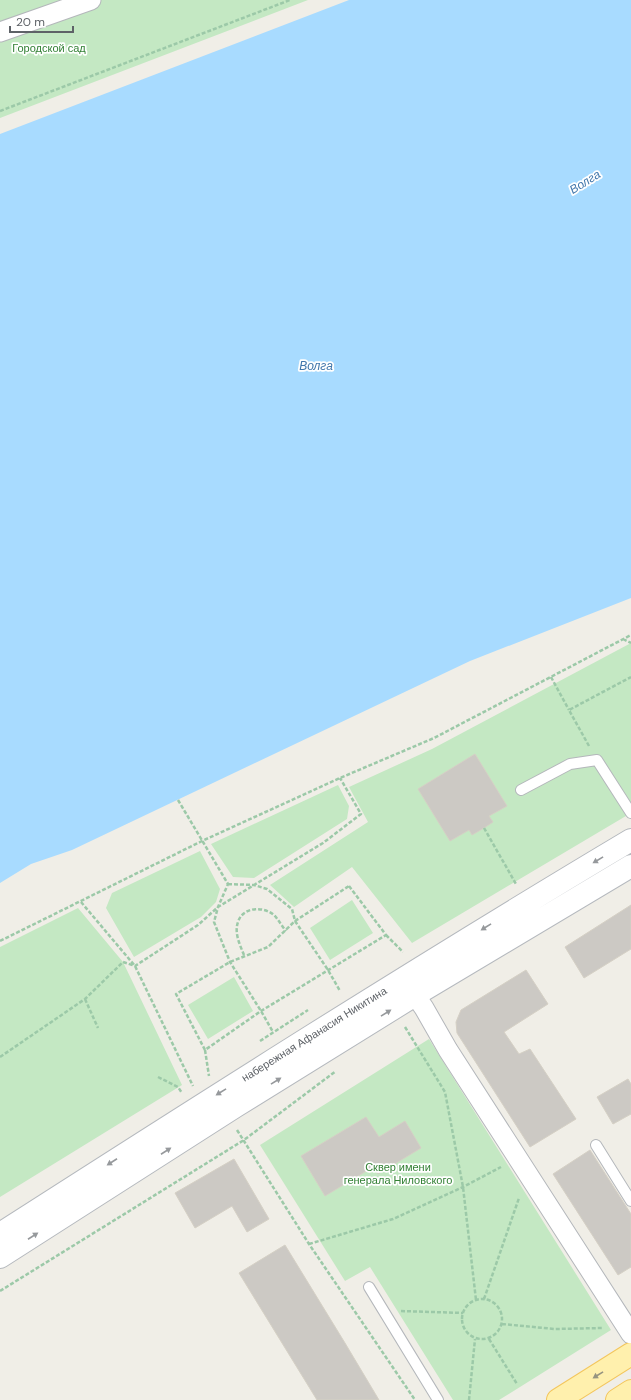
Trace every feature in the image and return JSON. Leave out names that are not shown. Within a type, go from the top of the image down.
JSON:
[{"type":"main road","name":"набережная Афанасия Никитина","points":[[414,994],[492,923],[631,840]]},
{"type":"main road","name":"набережная Афанасия Никитина","points":[[0,1234],[222,1103],[414,994],[631,866]]},
{"type":"main road","name":"набережная Афанасия Никитина","points":[[0,1257],[222,1103]]},
{"type":"main road","points":[[558,1400],[631,1354]]},
{"type":"main road","points":[[617,1400],[631,1391]]},
{"type":"street","points":[[0,32],[91,0]]},
{"type":"street","points":[[414,994],[522,1167],[631,1334]]},
{"type":"lane","points":[[521,790],[570,764],[597,760],[631,813]]},
{"type":"lane","points":[[596,1145],[631,1201]]},
{"type":"lane","points":[[369,1287],[438,1400]]},
{"type":"path","points":[[0,111],[290,0]]},
{"type":"path","points":[[0,941],[202,841],[340,778],[434,738],[631,635]]},
{"type":"path","points":[[623,639],[631,643]]},
{"type":"path","points":[[551,676],[597,760]]},
{"type":"path","points":[[569,710],[631,677]]},
{"type":"path","points":[[135,966],[198,926],[218,907],[323,843],[361,814],[340,778]]},
{"type":"path","points":[[178,800],[228,884]]},
{"type":"path","points":[[484,828],[518,888]]},
{"type":"path","points":[[228,884],[254,885],[267,889],[292,909],[296,921],[340,991]]},
{"type":"path","points":[[228,884],[218,907],[214,922],[230,962],[273,1032]]},
{"type":"path","points":[[403,952],[386,935],[349,886],[296,921],[268,947],[244,955],[230,962],[176,994],[205,1050],[209,1077],[222,1103],[309,1244],[415,1400]]},
{"type":"path","points":[[81,902],[135,966],[187,1076],[194,1087]]},
{"type":"path","points":[[244,955],[238,939],[238,921],[246,912],[259,908],[274,915],[286,931]]},
{"type":"path","points":[[205,1050],[261,1011],[386,935]]},
{"type":"path","points":[[0,1057],[85,999],[123,962],[135,966]]},
{"type":"path","points":[[414,994],[402,1022],[445,1092],[463,1187],[476,1300]]},
{"type":"path","points":[[85,999],[98,1028]]},
{"type":"path","points":[[0,1291],[244,1140],[339,1069]]},
{"type":"path","points":[[158,1077],[178,1087],[183,1094]]},
{"type":"path","points":[[309,1244],[393,1219],[463,1187],[522,1167]]},
{"type":"path","points":[[484,1299],[522,1167]]},
{"type":"path","points":[[484,1299],[496,1305],[502,1317],[502,1324],[498,1332],[489,1339],[475,1339],[470,1336],[462,1325],[461,1319],[466,1307],[476,1300],[484,1299]]},
{"type":"path","points":[[383,1311],[463,1313]]},
{"type":"path","points":[[502,1324],[555,1330],[605,1328]]},
{"type":"path","points":[[469,1400],[475,1339]]},
{"type":"path","points":[[489,1339],[517,1384]]},
{"type":"green space","name":"Городской сад","points":[[0,0],[308,0],[0,118]]},
{"type":"green space","points":[[631,643],[631,813],[412,943],[352,867],[294,907],[270,885],[368,822],[349,787],[432,749]]},
{"type":"green space","points":[[338,785],[349,806],[347,819],[254,878],[233,877],[211,844]]},
{"type":"green space","points":[[200,851],[220,889],[216,902],[201,917],[134,957],[106,908],[112,893]]},
{"type":"green space","points":[[352,900],[373,933],[330,960],[310,928]]},
{"type":"green space","points":[[78,908],[123,962],[182,1085],[0,1197],[0,947]]},
{"type":"green space","points":[[234,977],[253,1011],[208,1039],[188,1005]]},
{"type":"green space","name":"Сквер имени генерала Ниловского","points":[[429,1039],[611,1330],[499,1400],[453,1400],[370,1267],[345,1281],[260,1145]]},
{"type":"water","name":"Волга","points":[[349,0],[631,0],[631,598],[470,661],[72,850],[31,864],[0,883],[0,134]]},
{"type":"building","points":[[475,754],[507,806],[489,816],[493,822],[484,828],[472,835],[469,830],[450,841],[418,789]]},
{"type":"building","points":[[631,905],[631,949],[584,978],[565,947]]},
{"type":"building","points":[[526,970],[548,1004],[504,1032],[519,1054],[530,1049],[576,1119],[530,1147],[457,1033],[456,1022],[461,1010]]},
{"type":"building","points":[[628,1079],[631,1084],[631,1114],[613,1124],[597,1097]]},
{"type":"building","points":[[366,1117],[379,1137],[405,1121],[421,1148],[378,1174],[373,1167],[325,1196],[301,1156]]},
{"type":"building","points":[[590,1150],[631,1214],[631,1267],[618,1275],[553,1174]]},
{"type":"building","points":[[234,1159],[269,1219],[247,1232],[232,1206],[195,1228],[175,1193]]},
{"type":"building","points":[[285,1245],[379,1400],[317,1400],[239,1273]]}]
